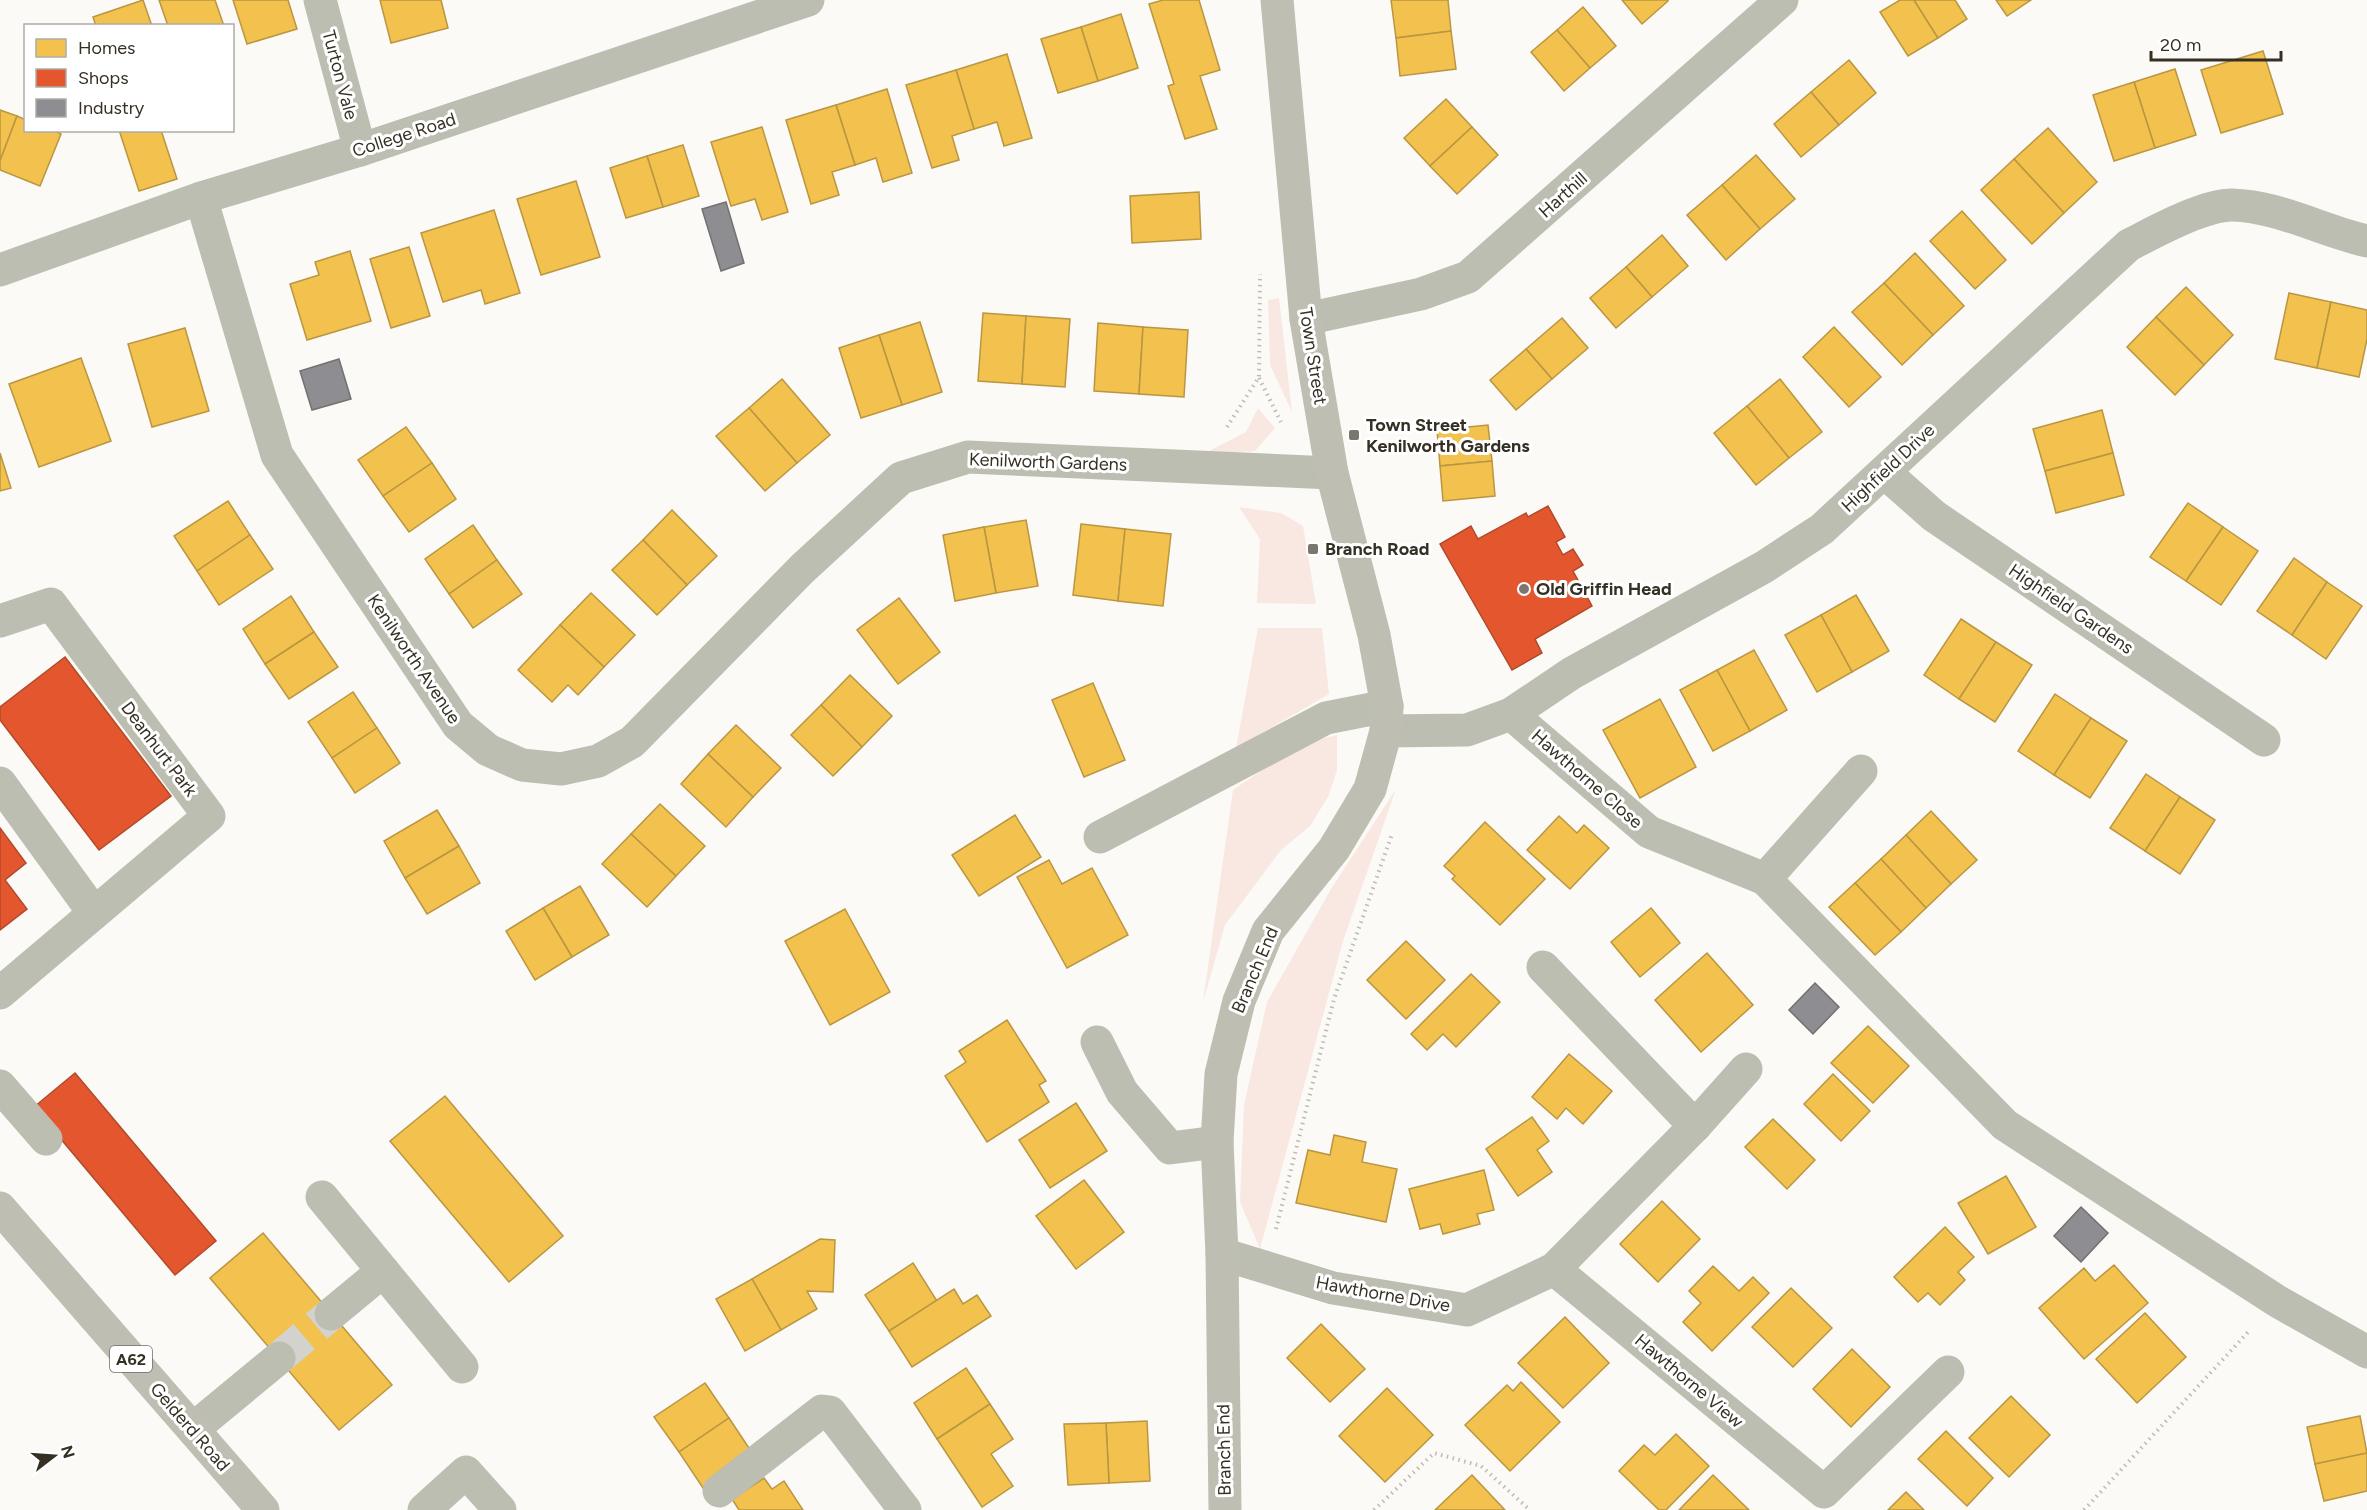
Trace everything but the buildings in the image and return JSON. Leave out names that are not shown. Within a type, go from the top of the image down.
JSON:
[{"type":"main road","name":"Town Street","points":[[1277,0],[1297,245],[1306,319],[1332,473],[1374,635],[1386,718]]},
{"type":"main road","name":"Branch End","points":[[1225,1510],[1222,1254],[1217,1142],[1221,1074],[1239,1001],[1268,931],[1334,849],[1370,789],[1386,718]]},
{"type":"main road","name":"Gelderd Road","points":[[0,1208],[263,1510]]},
{"type":"street","name":"Turton Vale","points":[[320,0],[360,150]]},
{"type":"street","name":"College Road","points":[[0,270],[201,198],[360,150],[808,0]]},
{"type":"street","name":"Harthill","points":[[1306,319],[1421,294],[1468,277],[1782,0]]},
{"type":"street","name":"Kenilworth Avenue","points":[[201,198],[277,455],[458,725],[488,750],[522,765],[561,768],[598,761],[632,742],[802,569]]},
{"type":"street","name":"Highfield Drive","points":[[1386,718],[1467,730],[1511,714],[1572,673],[1764,567],[1822,529],[2129,245],[2182,218],[2231,205],[2279,214],[2367,241]]},
{"type":"street","name":"Kenilworth Gardens","points":[[802,569],[901,478],[968,458],[1332,473]]},
{"type":"street","name":"Highfield Gardens","points":[[1884,472],[1934,516],[2264,740]]},
{"type":"street","name":"Deanhurt Park","points":[[0,621],[51,604],[209,816],[0,993]]},
{"type":"street","name":"Hawthorne Close","points":[[1511,714],[1649,832],[1765,879]]},
{"type":"street","points":[[1100,837],[1326,718],[1386,718]]},
{"type":"street","points":[[1861,771],[1765,879],[2004,1125],[2277,1301],[2367,1352]]},
{"type":"street","points":[[0,783],[94,914]]},
{"type":"street","points":[[1543,967],[1695,1126]]},
{"type":"street","points":[[1097,1041],[1122,1092],[1170,1148],[1217,1142]]},
{"type":"street","name":"Hawthorne Drive","points":[[1222,1254],[1333,1288],[1467,1310],[1554,1269],[1695,1126],[1746,1069]]},
{"type":"street","points":[[0,1086],[46,1139]]},
{"type":"street","points":[[322,1197],[462,1367]]},
{"type":"street","name":"Hawthorne View","points":[[1554,1269],[1821,1501],[1948,1372]]},
{"type":"street","points":[[331,1314],[383,1271]]},
{"type":"street","points":[[193,1430],[279,1358]]},
{"type":"street","points":[[719,1491],[822,1411],[830,1412],[905,1510]]},
{"type":"street","points":[[424,1510],[466,1472],[500,1510]]},
{"type":"path","points":[[1293,472],[1283,426],[1259,377],[1260,256],[1297,245]]},
{"type":"path","points":[[1191,467],[1191,442],[1230,426],[1259,377]]},
{"type":"path","points":[[1267,1268],[1334,999],[1393,830]]},
{"type":"path","points":[[2084,1510],[2277,1301]]},
{"type":"path","points":[[1374,1510],[1434,1453],[1481,1466],[1530,1510]]},
{"type":"shaded area","points":[[1279,298],[1292,412],[1270,365],[1268,300]]},
{"type":"shaded area","points":[[1258,408],[1275,428],[1255,451],[1203,454],[1246,432]]},
{"type":"shaded area","points":[[1239,507],[1281,513],[1303,526],[1316,604],[1257,603],[1260,539]]},
{"type":"shaded area","points":[[1258,628],[1322,628],[1329,694],[1236,748]]},
{"type":"shaded area","points":[[1337,735],[1337,770],[1328,797],[1310,826],[1281,850],[1225,925],[1203,1002],[1233,790],[1300,744]]},
{"type":"shaded area","points":[[1396,789],[1343,941],[1260,1249],[1240,1202],[1244,1105],[1267,1002],[1331,889]]},
{"type":"tunnel","points":[[279,1358],[331,1314]]},
{"type":"place","name":"Town Street Kenilworth Gardens","points":[[1354,435]]},
{"type":"place","name":"Branch Road","points":[[1313,549]]},
{"type":"place","name":"Old Griffin Head","points":[[1524,589]]}]
